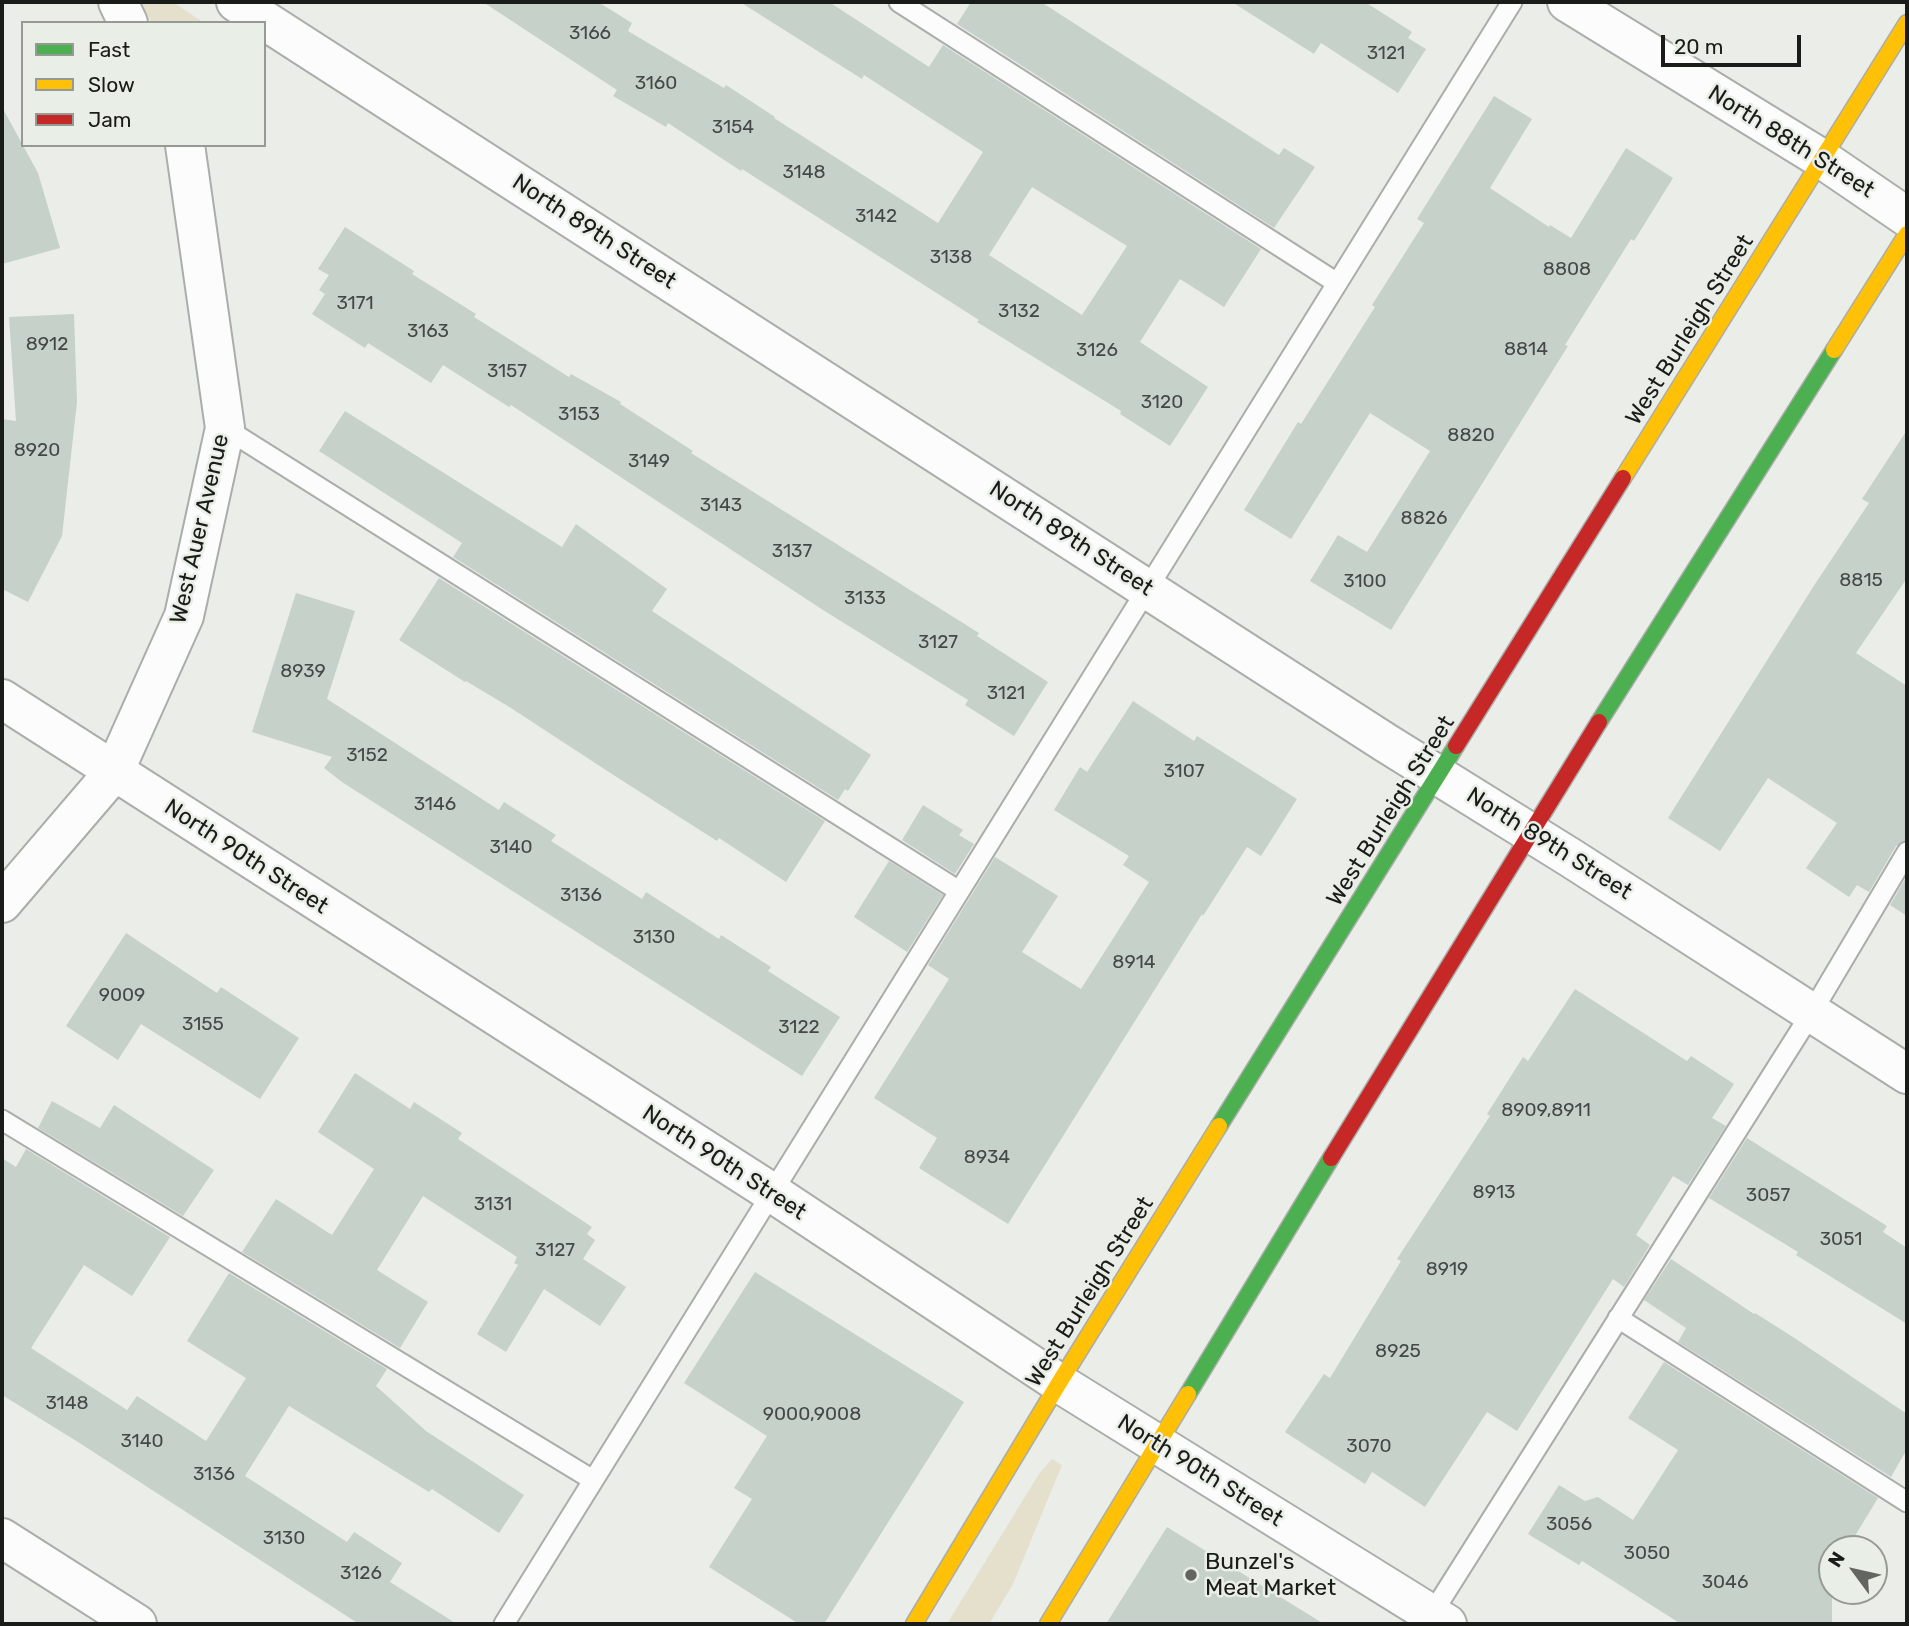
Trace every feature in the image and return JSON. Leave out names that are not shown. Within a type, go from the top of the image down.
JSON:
[{"type":"main road","name":"West Burleigh Street","points":[[914,1624],[1059,1383],[1907,23]]},
{"type":"main road","points":[[1048,1624],[1530,832],[1907,234]]},
{"type":"street","points":[[118,2],[127,21]]},
{"type":"street","name":"North 88th Street","points":[[1567,2],[1822,159],[1907,217]]},
{"type":"street","name":"North 89th Street","points":[[256,11],[1439,777],[1530,832],[1907,1074]]},
{"type":"street","name":"West Auer Avenue","points":[[2,903],[114,772],[184,617],[225,428],[185,147]]},
{"type":"street","name":"North 90th Street","points":[[2,699],[771,1192],[1059,1383],[1435,1621]]},
{"type":"street","points":[[2,1538],[137,1624]]},
{"type":"lane","points":[[899,2],[1338,283]]},
{"type":"lane","points":[[504,1624],[1512,2]]},
{"type":"lane","points":[[225,428],[959,891]]},
{"type":"lane","points":[[1435,1621],[1618,1318],[1812,1012],[1907,852]]},
{"type":"lane","points":[[2,1120],[593,1480]]},
{"type":"lane","points":[[1618,1318],[1907,1502]]},
{"type":"shaded area","points":[[140,2],[173,2],[201,21],[151,21]]},
{"type":"shaded area","points":[[1052,1459],[1062,1465],[1013,1584],[989,1624],[947,1624],[1039,1474]]},
{"type":"building","points":[[483,2],[598,2],[632,23],[628,31],[724,88],[726,85],[938,223],[983,152],[864,75],[862,79],[740,2],[829,2],[929,67],[943,45],[1261,249],[1224,307],[1180,279],[1140,342],[1208,387],[1170,446],[1120,414],[1121,411],[977,322],[979,320],[742,169],[741,171],[668,123],[666,127],[613,96],[617,90]],"holes":[[[1032,187],[1127,246],[1082,315],[989,255]]]},
{"type":"building","points":[[971,2],[1041,2],[1279,155],[1284,148],[1315,167],[1274,228],[957,24]]},
{"type":"building","points":[[1232,2],[1365,2],[1412,32],[1408,38],[1426,49],[1398,93],[1321,43],[1314,54]]},
{"type":"building","points":[[1494,96],[1532,119],[1490,188],[1549,227],[1550,225],[1571,238],[1626,148],[1673,178],[1634,241],[1631,239],[1565,345],[1568,346],[1391,630],[1310,581],[1338,535],[1367,552],[1430,451],[1370,413],[1291,539],[1244,510],[1298,422],[1301,424],[1375,307],[1372,305],[1424,223],[1417,219]]},
{"type":"building","points":[[2,107],[21,142],[21,147],[24,147],[38,173],[60,248],[2,264]]},
{"type":"building","points":[[345,227],[476,314],[474,317],[569,377],[571,374],[621,402],[620,404],[693,451],[691,453],[979,633],[977,636],[1048,682],[1014,736],[965,705],[968,700],[823,610],[511,405],[509,407],[443,365],[431,383],[368,343],[365,348],[312,314],[325,294],[319,290],[329,275],[318,269]]},
{"type":"building","points":[[74,314],[77,402],[62,536],[28,602],[2,589],[2,419],[16,421],[9,317]]},
{"type":"building","points":[[345,411],[562,547],[576,524],[667,589],[652,611],[871,755],[848,791],[845,789],[838,800],[453,557],[462,543],[319,451]]},
{"type":"building","points":[[1907,430],[1907,578],[1856,653],[1907,686],[1907,840],[1896,846],[1869,892],[1857,885],[1849,897],[1806,868],[1837,823],[1768,778],[1720,851],[1668,818],[1869,503],[1862,499]]},
{"type":"building","points":[[439,578],[825,821],[786,882],[399,640]]},
{"type":"building","points":[[296,593],[355,611],[327,699],[499,810],[504,802],[556,835],[551,841],[642,899],[646,892],[719,939],[721,935],[771,967],[768,971],[840,1017],[802,1076],[342,782],[324,768],[332,757],[252,732]]},
{"type":"building","points":[[1133,701],[1194,741],[1197,736],[1297,799],[1261,856],[1247,847],[1203,916],[1202,914],[1008,1224],[919,1168],[937,1138],[874,1098],[949,979],[928,965],[995,857],[1058,896],[1022,952],[1081,989],[1149,882],[1123,865],[1129,856],[1054,810],[1080,767],[1087,772]]},
{"type":"building","points":[[923,805],[963,830],[959,835],[974,844],[955,874],[902,840]]},
{"type":"building","points":[[889,861],[943,895],[907,952],[854,917]]},
{"type":"building","points":[[1907,876],[1907,916],[1890,905]]},
{"type":"building","points":[[126,933],[217,993],[221,987],[299,1038],[260,1099],[141,1024],[118,1060],[66,1026]]},
{"type":"building","points":[[1575,989],[1687,1061],[1691,1056],[1734,1084],[1712,1118],[1726,1126],[1688,1185],[1673,1176],[1636,1235],[1650,1245],[1624,1287],[1613,1279],[1517,1431],[1487,1412],[1425,1507],[1372,1472],[1365,1484],[1285,1432],[1324,1374],[1330,1378],[1401,1261],[1397,1259],[1490,1116],[1487,1114],[1523,1057],[1528,1061]]},
{"type":"building","points":[[355,1073],[410,1109],[414,1102],[462,1133],[458,1139],[592,1227],[587,1234],[595,1240],[583,1259],[626,1287],[600,1326],[544,1289],[506,1352],[477,1334],[518,1265],[514,1263],[517,1257],[423,1196],[377,1270],[428,1302],[400,1348],[242,1252],[276,1199],[332,1235],[374,1169],[318,1132]]},
{"type":"building","points":[[52,1101],[100,1128],[114,1105],[214,1170],[183,1216],[38,1128]]},
{"type":"building","points":[[1747,1138],[1887,1226],[1883,1232],[1907,1248],[1907,1324],[1796,1255],[1798,1252],[1709,1198]]},
{"type":"building","points":[[26,1149],[170,1237],[132,1296],[84,1265],[31,1348],[127,1410],[137,1396],[206,1441],[246,1378],[187,1341],[229,1273],[387,1369],[376,1386],[426,1431],[524,1495],[499,1533],[432,1489],[429,1492],[289,1406],[245,1476],[347,1542],[354,1532],[402,1563],[390,1582],[457,1624],[359,1624],[2,1395],[2,1158],[16,1167]]},
{"type":"building","points":[[1671,1259],[1907,1414],[1907,1449],[1891,1477],[1678,1342],[1686,1328],[1644,1300]]},
{"type":"building","points":[[755,1272],[964,1402],[824,1624],[799,1624],[709,1567],[752,1499],[734,1488],[767,1436],[684,1383]]},
{"type":"building","points":[[1664,1362],[1878,1498],[1856,1535],[1818,1535],[1818,1605],[1832,1605],[1832,1624],[1681,1624],[1582,1561],[1579,1565],[1528,1534],[1559,1485],[1585,1501],[1598,1497],[1633,1520],[1678,1450],[1628,1418]]},
{"type":"building","name":"Bunzel's Meat Market","points":[[1167,1527],[1324,1624],[1106,1624]]},
{"type":"traffic: fast","points":[[1599,722],[1834,350]]},
{"type":"traffic: fast","points":[[1219,1126],[1456,746]]},
{"type":"traffic: fast","points":[[1188,1394],[1331,1158]]},
{"type":"traffic: slow","points":[[1623,478],[1907,23]]},
{"type":"traffic: slow","points":[[1834,350],[1907,234]]},
{"type":"traffic: slow","points":[[914,1624],[1059,1383],[1219,1126]]},
{"type":"traffic: slow","points":[[1048,1624],[1188,1394]]},
{"type":"traffic: jam","points":[[1456,746],[1623,478]]},
{"type":"traffic: jam","points":[[1331,1158],[1599,722]]},
{"type":"place","name":"Bunzel's Meat Market","points":[[1191,1575]]}]
